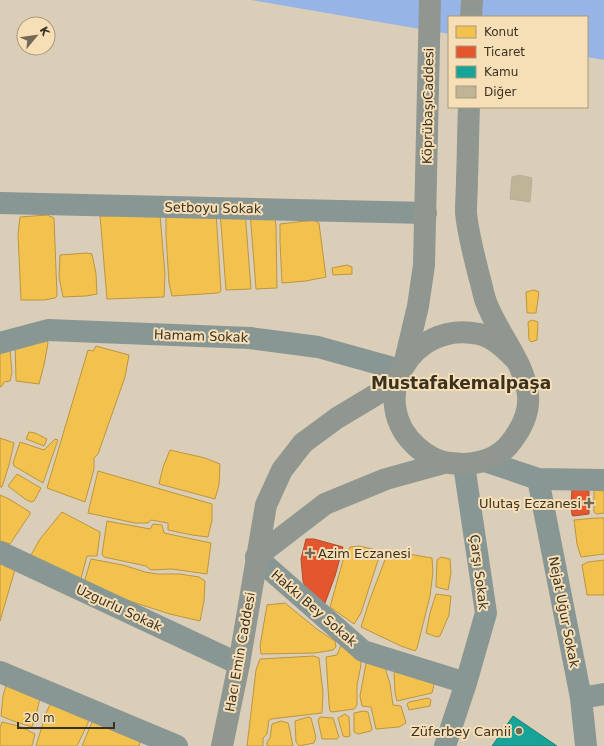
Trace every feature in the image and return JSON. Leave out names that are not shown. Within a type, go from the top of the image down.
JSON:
[{"type":"main road","name":"KöprübaşıCaddesi","points":[[401,372],[418,306],[424,265],[430,0]]},
{"type":"main road","points":[[471,16],[472,0]]},
{"type":"main road","points":[[256,557],[325,504],[386,480],[464,463],[503,451],[517,436],[525,417],[528,397],[524,377],[486,303],[472,249],[466,212],[469,108]]},
{"type":"main road","points":[[464,463],[425,454],[410,440],[399,423],[395,403],[401,372],[419,347],[438,336],[459,332],[480,334],[499,344],[515,359]]},
{"type":"main road","name":"Hacı Emin Caddesi","points":[[222,746],[239,664],[266,505],[282,470],[303,443],[401,372]]},
{"type":"street","name":"Setboyu Sokak","points":[[0,203],[426,213]]},
{"type":"street","name":"Hamam Sokak","points":[[0,343],[48,330],[250,338],[318,347],[390,367],[401,372]]},
{"type":"street","points":[[464,463],[538,478],[604,480]]},
{"type":"street","name":"Çarşı Sokak","points":[[445,746],[466,683],[486,613],[464,463]]},
{"type":"street","name":"Nejat Uğur Sokak","points":[[538,478],[581,698],[586,746]]},
{"type":"street","name":"Uzgurlu Sokak","points":[[0,552],[239,664]]},
{"type":"street","name":"Hakkı Bey Sokak","points":[[256,557],[363,650],[466,683]]},
{"type":"street","points":[[0,672],[177,746]]},
{"type":"street","points":[[581,698],[604,694]]},
{"type":"water","points":[[251,0],[604,0],[604,60],[588,57],[588,16],[448,16],[448,34]]},
{"type":"building: Konut","points":[[220,211],[245,211],[251,289],[226,290]]},
{"type":"building: Konut","points":[[216,212],[221,291],[218,293],[172,296],[169,283],[166,213]]},
{"type":"building: Konut","points":[[250,212],[274,213],[276,226],[277,288],[256,289]]},
{"type":"building: Konut","points":[[47,215],[54,218],[57,296],[55,298],[44,300],[21,300],[18,234],[20,217]]},
{"type":"building: Konut","points":[[160,215],[165,274],[164,297],[107,299],[100,216]]},
{"type":"building: Konut","points":[[314,220],[319,223],[326,277],[306,281],[282,283],[280,224]]},
{"type":"building: Konut","points":[[92,254],[96,274],[97,294],[63,297],[59,277],[60,255]]},
{"type":"building: Konut","points":[[347,265],[352,267],[352,274],[333,275],[332,268]]},
{"type":"building: Konut","points":[[534,290],[539,292],[536,313],[527,313],[526,292]]},
{"type":"building: Konut","points":[[532,320],[538,322],[537,340],[531,342],[529,340],[528,322]]},
{"type":"building: Konut","points":[[15,340],[47,340],[48,343],[44,365],[39,384],[16,381]]},
{"type":"building: Konut","points":[[96,346],[129,355],[125,377],[98,454],[94,458],[94,469],[85,502],[47,488],[88,350],[93,351]]},
{"type":"building: Konut","points":[[0,348],[10,349],[12,373],[10,381],[4,382],[0,387]]},
{"type":"building: Konut","points":[[29,432],[35,433],[47,439],[44,446],[26,439]]},
{"type":"building: Konut","points":[[0,438],[14,443],[2,487],[0,487]]},
{"type":"building: Konut","points":[[55,439],[58,440],[43,483],[14,466],[13,463],[20,442],[44,450]]},
{"type":"building: Konut","points":[[170,450],[205,458],[220,464],[219,485],[215,499],[159,484],[163,467]]},
{"type":"building: Konut","points":[[98,471],[212,504],[212,520],[208,537],[168,530],[168,523],[151,520],[148,523],[135,523],[88,513]]},
{"type":"building: Konut","points":[[17,474],[41,488],[34,501],[31,502],[25,499],[8,486]]},
{"type":"building: Konut","points":[[594,490],[604,491],[604,513],[596,514],[594,512]]},
{"type":"building: Konut","points":[[0,495],[30,512],[10,544],[0,541]]},
{"type":"building: Konut","points":[[62,512],[100,532],[97,556],[87,556],[80,582],[31,555],[40,539]]},
{"type":"building: Konut","points":[[604,518],[604,554],[581,557],[577,544],[574,520]]},
{"type":"building: Konut","points":[[107,521],[150,529],[153,524],[162,525],[164,533],[211,543],[207,574],[172,569],[151,570],[146,566],[104,557],[102,554]]},
{"type":"building: Konut","points":[[359,546],[381,551],[361,613],[354,624],[330,607],[343,560],[350,547]]},
{"type":"building: Konut","points":[[391,551],[432,558],[433,572],[430,596],[415,651],[361,627],[388,552]]},
{"type":"building: Konut","points":[[441,557],[450,559],[451,573],[448,590],[436,587],[437,560]]},
{"type":"building: Konut","points":[[0,559],[16,566],[0,621]]},
{"type":"building: Konut","points":[[91,559],[123,565],[157,574],[180,574],[199,577],[205,581],[204,601],[200,621],[170,614],[83,586]]},
{"type":"building: Konut","points":[[604,560],[604,595],[587,595],[582,565],[588,562]]},
{"type":"building: Konut","points":[[436,594],[451,596],[449,615],[440,636],[437,637],[426,633]]},
{"type":"building: Konut","points":[[285,603],[318,630],[335,641],[336,647],[333,650],[315,653],[261,654],[260,646],[267,605]]},
{"type":"building: Konut","points":[[342,643],[361,652],[361,665],[357,685],[357,705],[354,709],[332,712],[330,711],[329,704],[326,657],[337,655]]},
{"type":"building: Konut","points":[[314,656],[319,658],[323,693],[322,713],[271,719],[269,720],[267,734],[263,738],[263,746],[247,746],[256,670],[260,659]]},
{"type":"building: Konut","points":[[367,658],[384,664],[390,684],[393,705],[401,706],[406,723],[399,727],[376,729],[371,707],[362,706],[360,696]]},
{"type":"building: Konut","points":[[394,670],[435,680],[432,693],[397,701],[395,693]]},
{"type":"building: Konut","points":[[7,682],[41,693],[32,727],[1,716],[3,696]]},
{"type":"building: Konut","points":[[53,698],[90,711],[88,723],[77,746],[36,746],[46,713]]},
{"type":"building: Konut","points":[[428,698],[431,700],[430,706],[409,710],[407,704],[409,702]]},
{"type":"building: Konut","points":[[364,711],[368,712],[372,729],[371,731],[358,734],[354,732],[354,713]]},
{"type":"building: Konut","points":[[345,714],[349,717],[350,736],[346,737],[343,736],[338,718]]},
{"type":"building: Konut","points":[[94,717],[142,736],[139,746],[82,746]]},
{"type":"building: Konut","points":[[308,717],[311,718],[316,737],[314,743],[299,746],[296,742],[295,721]]},
{"type":"building: Konut","points":[[320,717],[333,718],[339,737],[337,739],[322,739],[318,720]]},
{"type":"building: Konut","points":[[281,721],[288,723],[293,746],[267,746],[272,724]]},
{"type":"building: Konut","points":[[2,722],[19,726],[35,734],[32,746],[0,746],[0,728]]},
{"type":"building: Ticaret","points":[[585,488],[589,491],[589,514],[573,516],[571,505],[572,489]]},
{"type":"building: Ticaret","points":[[306,539],[314,539],[343,547],[335,576],[325,603],[307,592],[303,581],[301,559]]},
{"type":"building: Kamu","name":"Züferbey Camii","points":[[513,716],[557,746],[492,746]]},
{"type":"building: Diğer","points":[[519,175],[532,178],[530,202],[510,199],[512,177]]},
{"type":"place","name":"Ulutaş Eczanesi","points":[[589,503]]},
{"type":"place","name":"Azim Eczanesi","points":[[310,553]]},
{"type":"place","name":"Züferbey Camii","points":[[519,731]]},
{"type":"district","name":"Mustafakemalpaşa","points":[[461,383]]}]
